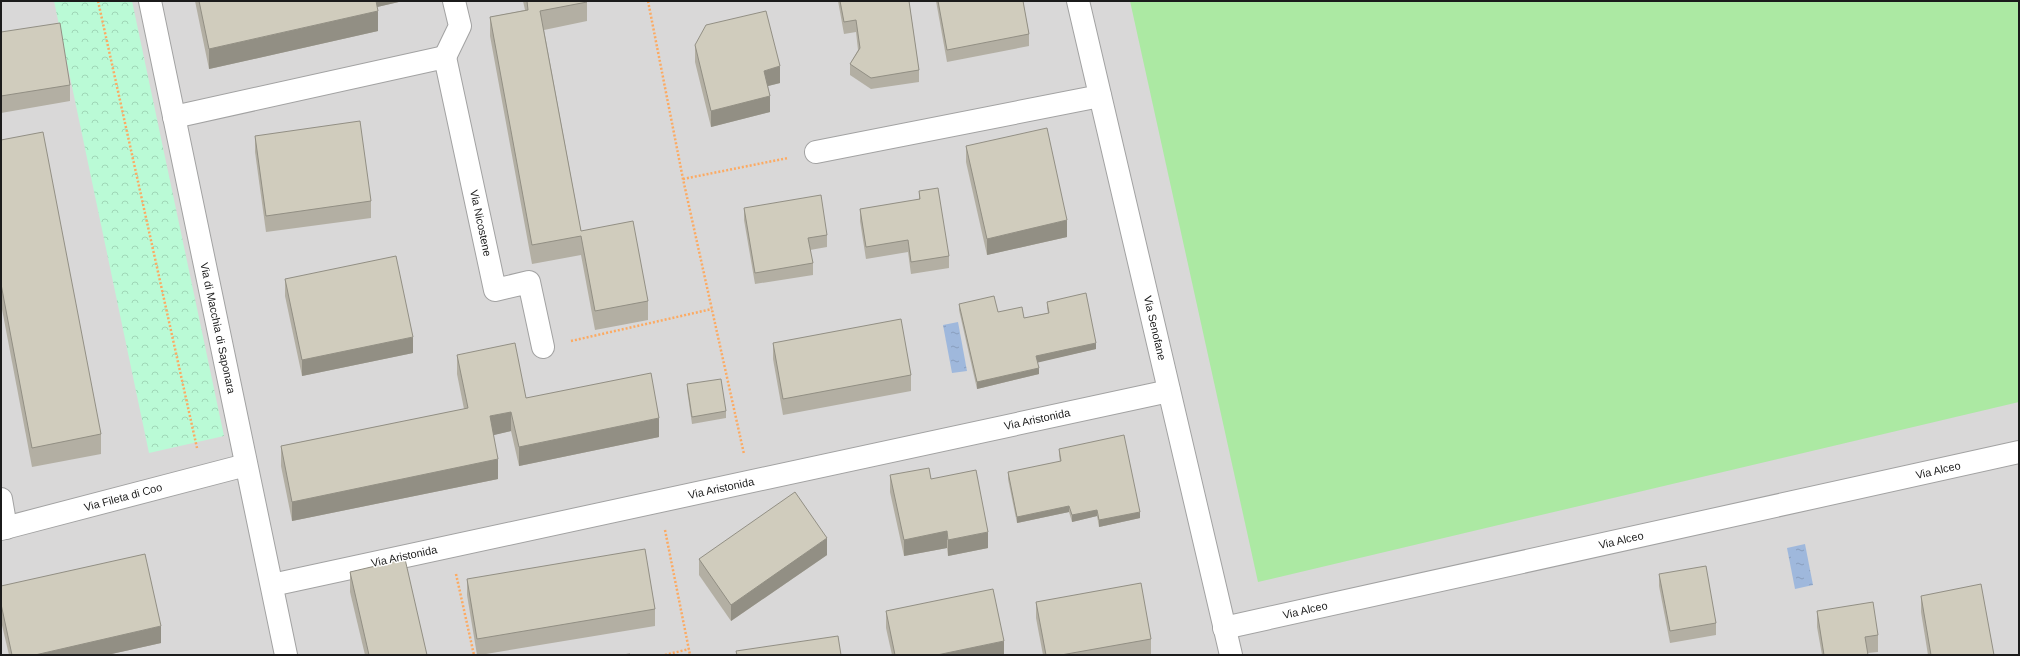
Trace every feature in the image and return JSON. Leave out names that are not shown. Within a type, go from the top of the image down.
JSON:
[{"type":"street","name":"Via di Macchia di Saponara","points":[[150,1],[286,655]]},
{"type":"street","points":[[174,117],[445,57],[460,26],[454,1]]},
{"type":"street","name":"Via Senofane","points":[[1078,1],[1231,655]]},
{"type":"street","name":"Via Nicostene","points":[[445,57],[495,290],[529,282],[543,347]]},
{"type":"street","points":[[816,152],[1100,96]]},
{"type":"street","name":"Via Aristonida","points":[[272,585],[1169,391]]},
{"type":"street","name":"Via Alceo","points":[[1224,628],[2019,452]]},
{"type":"street","name":"Via Fileta di Coo","points":[[4,528],[246,465]]},
{"type":"street","points":[[1,500],[4,528]]},
{"type":"path","points":[[98,1],[203,476]]},
{"type":"path","points":[[648,1],[683,179],[750,481]]},
{"type":"path","points":[[683,179],[816,152]]},
{"type":"path","points":[[543,347],[712,309]]},
{"type":"path","points":[[659,501],[690,655]]},
{"type":"path","points":[[450,546],[474,655]]},
{"type":"path","points":[[665,655],[689,649]]},
{"type":"shaded area","points":[[1,1],[2019,1],[2019,655],[1,655]]},
{"type":"green space","points":[[54,1],[132,1],[224,436],[149,453]]},
{"type":"green space","points":[[1130,1],[2019,1],[2019,402],[1258,582]]},
{"type":"water","points":[[958,322],[967,371],[952,373],[943,325]]},
{"type":"water","points":[[1805,544],[1813,585],[1795,589],[1787,548]]},
{"type":"building","points":[[199,1],[376,1],[378,11],[209,49]]},
{"type":"building","points":[[527,1],[587,1],[540,11],[581,231],[633,221],[648,301],[595,311],[581,236],[532,245],[490,17],[528,10]]},
{"type":"building","points":[[840,1],[909,1],[919,70],[871,78],[850,64],[860,48],[856,20],[844,22]]},
{"type":"building","points":[[938,1],[1023,1],[1029,34],[947,50]]},
{"type":"building","points":[[766,11],[780,66],[764,71],[770,96],[711,111],[695,45],[706,25]]},
{"type":"building","points":[[60,23],[70,85],[1,96],[1,32]]},
{"type":"building","points":[[360,121],[371,201],[266,216],[255,136]]},
{"type":"building","points":[[1047,128],[1067,220],[987,239],[966,146]]},
{"type":"building","points":[[43,132],[101,434],[32,448],[1,284],[1,140]]},
{"type":"building","points":[[938,188],[949,256],[911,262],[908,240],[866,247],[860,209],[920,199],[919,191]]},
{"type":"building","points":[[821,195],[827,235],[808,238],[813,263],[755,273],[744,208]]},
{"type":"building","points":[[396,256],[413,337],[302,360],[285,279]]},
{"type":"building","points":[[1086,293],[1096,343],[1036,356],[1039,368],[977,382],[959,304],[994,296],[998,312],[1022,307],[1024,318],[1049,313],[1047,302]]},
{"type":"building","points":[[901,319],[911,375],[783,399],[773,343]]},
{"type":"building","points":[[515,343],[526,398],[651,373],[659,418],[519,447],[511,412],[490,416],[498,459],[292,502],[281,446],[468,408],[457,355]]},
{"type":"building","points":[[721,379],[726,411],[692,417],[687,384]]},
{"type":"building","points":[[1124,435],[1140,512],[1099,520],[1097,510],[1072,515],[1069,506],[1017,517],[1008,472],[1061,461],[1059,449]]},
{"type":"building","points":[[929,468],[931,479],[976,470],[988,532],[948,540],[947,531],[904,540],[890,475]]},
{"type":"building","points":[[795,492],[827,538],[731,605],[699,559]]},
{"type":"building","points":[[645,549],[655,609],[477,639],[467,579]]},
{"type":"building","points":[[145,554],[161,626],[35,655],[12,655],[1,604],[1,586]]},
{"type":"building","points":[[405,559],[427,655],[369,655],[350,572]]},
{"type":"building","points":[[1706,566],[1716,623],[1670,631],[1659,574]]},
{"type":"building","points":[[1141,583],[1151,639],[1061,655],[1046,655],[1036,602]]},
{"type":"building","points":[[1981,584],[1994,655],[1931,655],[1921,596]]},
{"type":"building","points":[[993,589],[1004,641],[937,655],[895,655],[886,611]]},
{"type":"building","points":[[1873,602],[1878,635],[1865,637],[1868,655],[1824,655],[1817,611]]},
{"type":"building","points":[[838,636],[841,655],[737,655],[736,651]]}]
